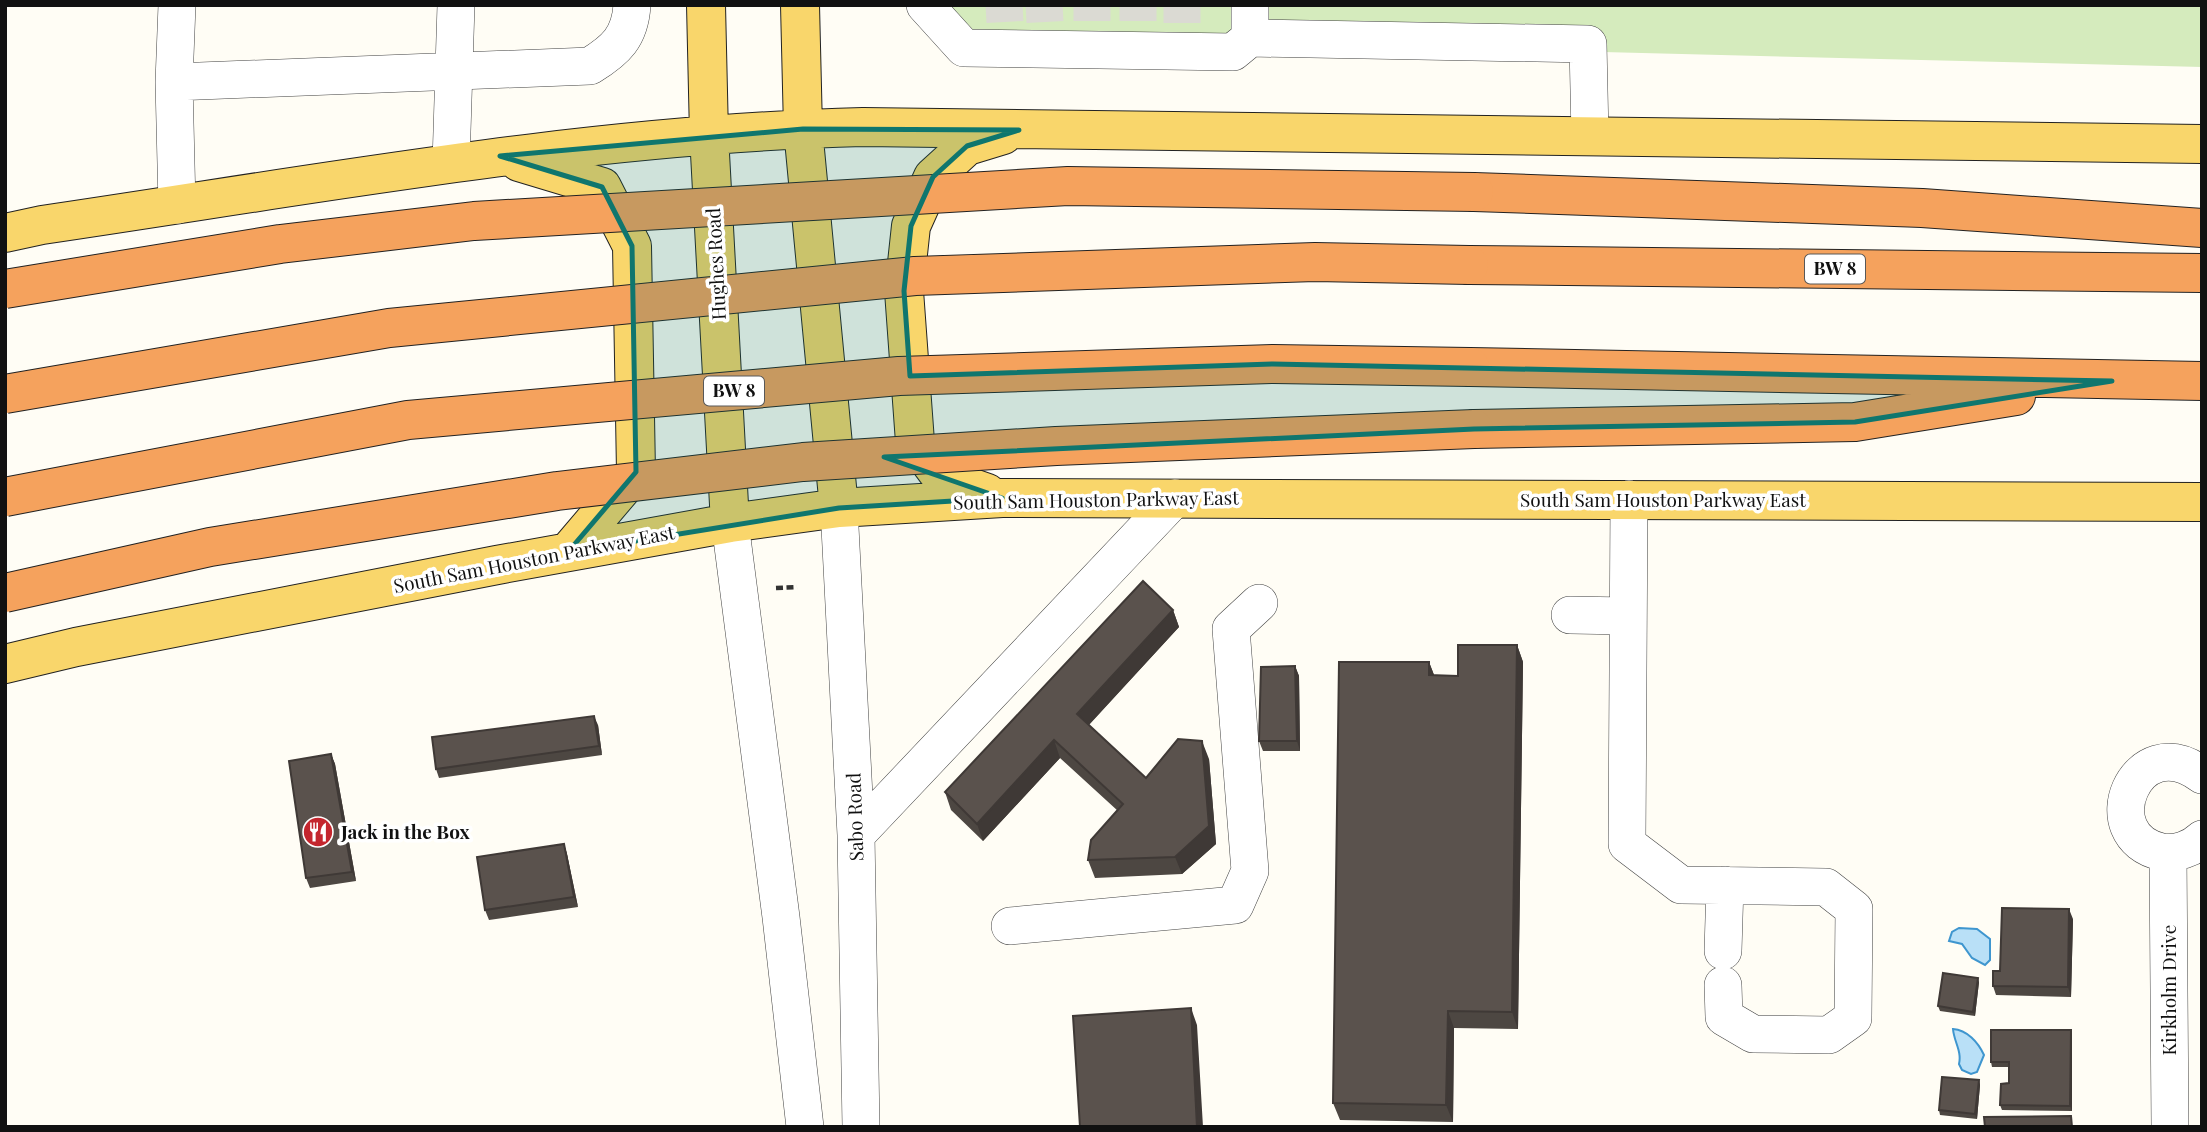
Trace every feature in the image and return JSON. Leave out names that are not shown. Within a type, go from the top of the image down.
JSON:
[{"type":"highway","points":[[5,289],[279,244],[474,221],[1068,186],[1474,192],[1922,208],[2202,228]]},
{"type":"highway","name":"BW 8","points":[[5,394],[390,328],[915,276],[1315,262],[2202,274]]},
{"type":"highway","name":"BW 8","points":[[5,497],[408,420],[899,376],[1273,364],[2202,381]]},
{"type":"highway","points":[[5,593],[237,543],[557,491],[803,462],[1056,446],[1474,429],[1855,422],[2112,381]]},
{"type":"main road","name":"Hughes Road","points":[[706,5],[709,135],[730,523]]},
{"type":"main road","points":[[800,5],[803,129],[839,508]]},
{"type":"main road","points":[[5,233],[42,225],[500,156],[709,135],[803,129],[2202,144]]},
{"type":"main road","points":[[1002,498],[941,477],[915,442],[904,291],[911,226],[933,177],[967,146],[1019,130]]},
{"type":"main road","points":[[500,156],[602,187],[632,246],[636,472],[568,552]]},
{"type":"main road","name":"South Sam Houston Parkway East","points":[[5,664],[76,646],[568,552],[730,523],[839,508],[1002,498],[2202,502]]},
{"type":"street","points":[[177,5],[174,82],[177,205]]},
{"type":"street","points":[[451,163],[456,5]]},
{"type":"street","points":[[174,82],[590,66],[613,52],[631,25],[632,5]]},
{"type":"street","points":[[925,5],[964,48],[1006,35],[1137,36],[1181,37],[1233,52],[1250,21],[1588,44],[1590,136]]},
{"type":"street","points":[[856,835],[1175,498]]},
{"type":"street","points":[[1629,499],[1626,844],[1681,885],[1725,885],[1826,887],[1854,909],[1853,1018],[1829,1035],[1753,1034],[1724,1017],[1725,885]]},
{"type":"street","name":"Sabo Road","points":[[839,508],[856,835],[861,1127]]},
{"type":"street","points":[[730,523],[805,1127]]},
{"type":"street","points":[[1010,926],[1235,905],[1250,871],[1231,629],[1259,603]]},
{"type":"street","points":[[1570,615],[1627,615]]},
{"type":"street","points":[[2202,775],[2188,765],[2158,763],[2145,769],[2135,779],[2124,805],[2132,832],[2154,850],[2168,853],[2183,850],[2202,839]]},
{"type":"street","name":"Kirkholm Drive","points":[[2168,853],[2170,1127]]},
{"type":"path","points":[[775,587],[797,587]]},
{"type":"highlighted area","points":[[803,129],[1019,130],[967,146],[933,177],[911,226],[904,291],[910,376],[1273,364],[2112,381],[1855,422],[1474,429],[884,457],[1002,498],[839,508],[568,552],[636,472],[632,246],[602,187],[500,156]]},
{"type":"green space","points":[[916,5],[2202,5],[2202,67],[964,36]]},
{"type":"water","points":[[1959,928],[1977,929],[1990,939],[1990,960],[1985,965],[1972,958],[1962,944],[1949,941],[1952,932]]},
{"type":"water","points":[[1953,1029],[1967,1034],[1982,1050],[1984,1055],[1977,1072],[1971,1074],[1962,1070]]},
{"type":"building","points":[[1143,581],[1173,610],[1077,714],[1146,778],[1178,739],[1202,741],[1209,826],[1175,857],[1088,860],[1091,840],[1123,804],[1054,740],[977,824],[945,792]]},
{"type":"building","points":[[1458,645],[1517,645],[1512,1012],[1448,1011],[1446,1105],[1333,1103],[1339,662],[1429,662],[1429,675],[1458,676]]},
{"type":"building","points":[[1295,666],[1297,741],[1259,741],[1261,667]]},
{"type":"building","points":[[594,716],[599,746],[436,769],[432,737]]},
{"type":"building","points":[[331,754],[352,872],[306,878],[289,761]]},
{"type":"building","points":[[564,844],[574,897],[485,910],[477,857]]},
{"type":"building","points":[[2002,908],[2069,909],[2068,987],[1993,986],[1993,971],[2000,971]]},
{"type":"building","points":[[1943,973],[1978,978],[1973,1012],[1938,1006]]},
{"type":"building","points":[[1191,1008],[1197,1127],[1080,1127],[1073,1016]]},
{"type":"building","points":[[1991,1030],[2071,1030],[2070,1106],[2000,1105],[2001,1084],[2009,1083],[2009,1062],[1991,1062]]},
{"type":"building","points":[[1942,1077],[1979,1080],[1975,1114],[1939,1110]]},
{"type":"building","points":[[2071,1116],[2072,1127],[1985,1127],[1984,1117]]},
{"type":"tunnel","points":[[1004,5],[1005,22]]},
{"type":"tunnel","points":[[1044,5],[1045,22]]},
{"type":"tunnel","points":[[1092,5],[1092,21]]},
{"type":"tunnel","points":[[1138,5],[1138,21]]},
{"type":"tunnel","points":[[1182,5],[1182,23]]},
{"type":"place","name":"Jack in the Box","points":[[318,832]]}]
